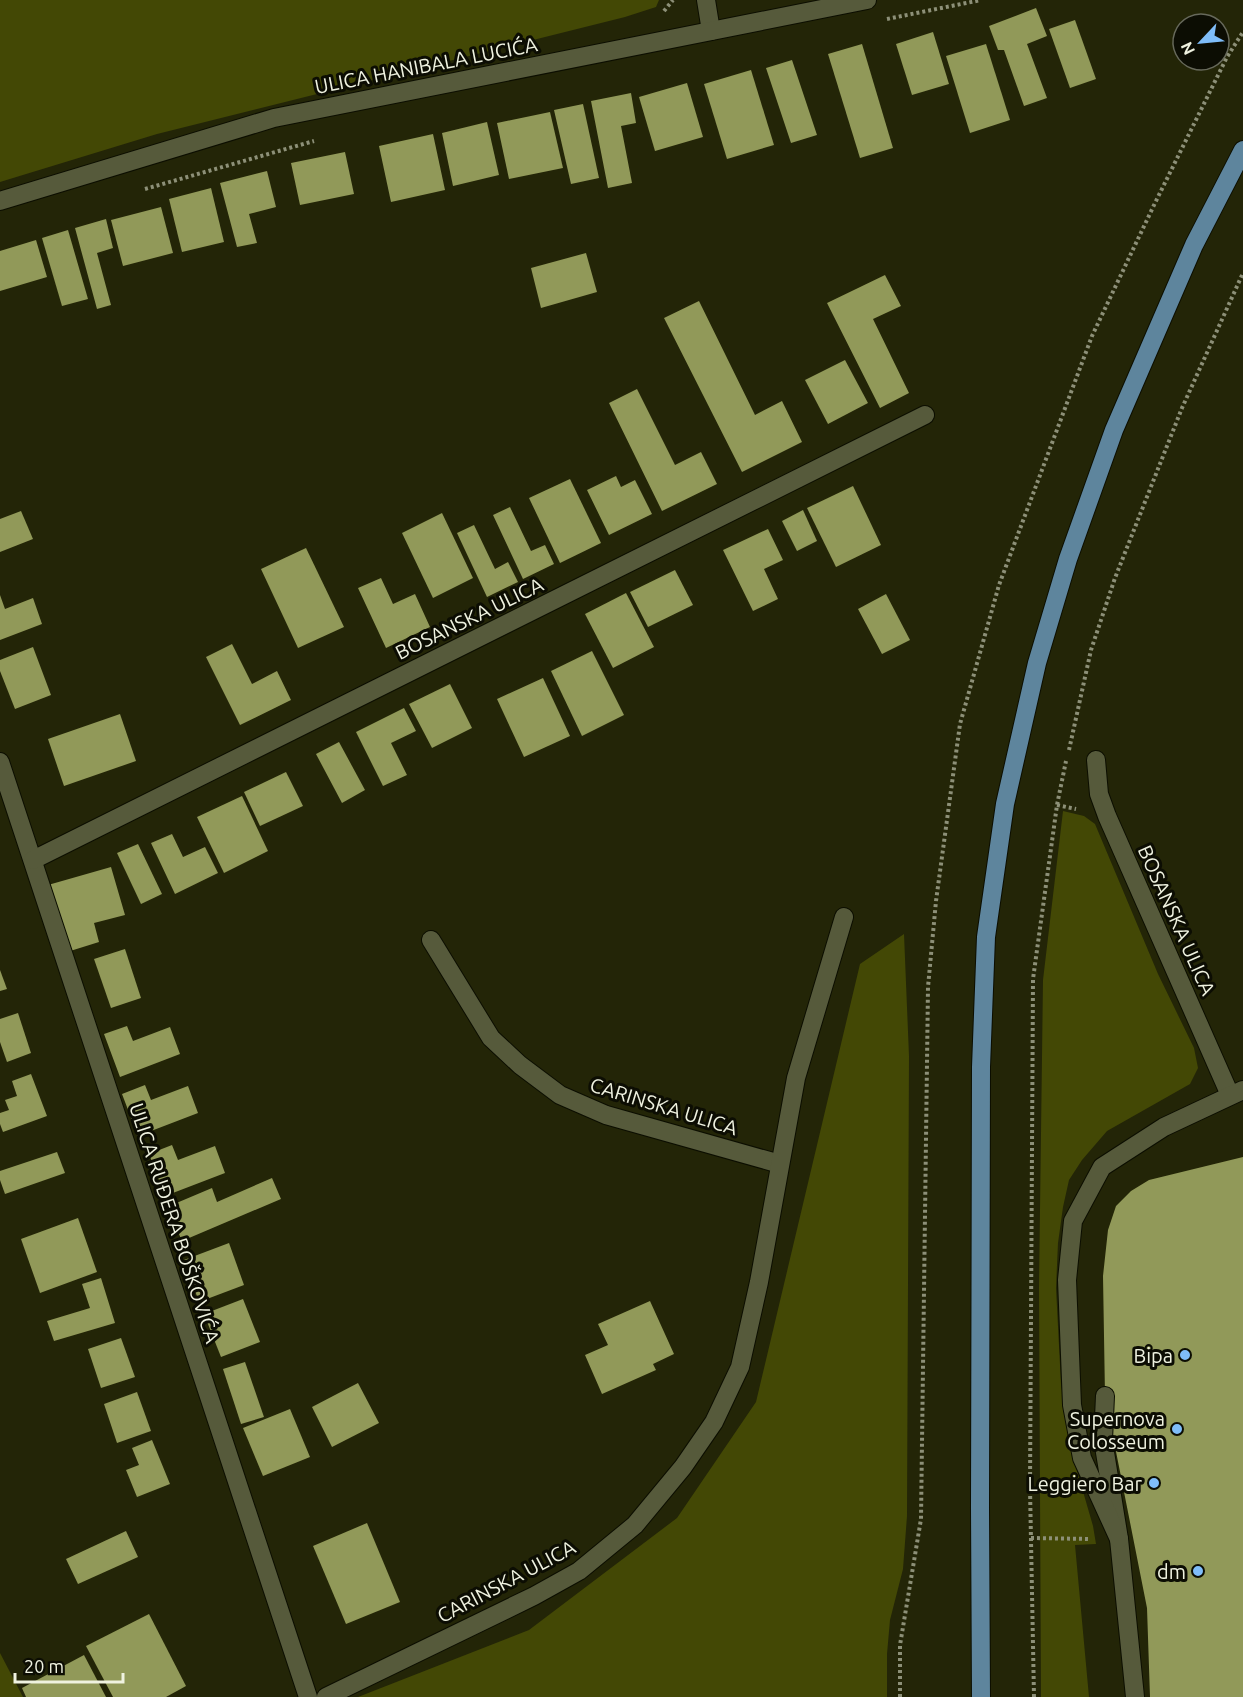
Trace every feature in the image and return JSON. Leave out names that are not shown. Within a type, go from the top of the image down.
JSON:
[{"type":"main road","points":[[981,1697],[981,1067],[986,937],[1005,804],[1040,653],[1068,559],[1114,430],[1194,245],[1243,150]]},
{"type":"street","points":[[706,0],[711,31]]},
{"type":"street","name":"ULICA HANIBALA LUCIĆA","points":[[0,201],[274,118],[867,0]]},
{"type":"street","name":"BOSANSKA ULICA","points":[[33,860],[925,416]]},
{"type":"street","name":"BOSANSKA ULICA","points":[[1096,760],[1099,794],[1107,816],[1237,1093]]},
{"type":"street","name":"ULICA RUĐERA BOŠKOVIĆA","points":[[0,762],[308,1697]]},
{"type":"street","name":"CARINSKA ULICA","points":[[326,1697],[534,1596],[579,1571],[635,1525],[683,1467],[714,1422],[740,1367],[759,1282],[796,1078],[844,917]]},
{"type":"street","name":"CARINSKA ULICA","points":[[431,940],[491,1038],[520,1065],[560,1095],[606,1115],[780,1164]]},
{"type":"street","points":[[1119,1539],[1082,1458],[1072,1405],[1066,1280],[1074,1221],[1102,1167],[1164,1128],[1237,1093]]},
{"type":"street","points":[[1105,1395],[1103,1440],[1119,1539],[1135,1697]]},
{"type":"path","points":[[1034,1697],[1031,1538],[1033,979],[1057,805],[1091,650],[1115,578],[1182,408],[1243,273]]},
{"type":"path","points":[[1031,1538],[1119,1539]]},
{"type":"green space","points":[[0,0],[659,0],[656,7],[625,17],[157,134],[0,182]]},
{"type":"green space","points":[[1063,811],[1084,816],[1095,824],[1158,974],[1194,1048],[1198,1068],[1190,1084],[1107,1131],[1082,1160],[1069,1180],[1063,1207],[1058,1243],[1056,1288],[1061,1384],[1071,1450],[1096,1544],[1075,1545],[1089,1697],[1041,1697],[1039,1287],[1043,980]]},
{"type":"green space","points":[[904,934],[909,1056],[907,1516],[903,1569],[890,1620],[887,1697],[358,1697],[529,1630],[677,1518],[756,1402],[860,964]]},
{"type":"green space","points":[[0,1653],[23,1697],[0,1697]]},
{"type":"building","points":[[1036,8],[1047,36],[1027,44],[1047,98],[1024,106],[1004,50],[998,50],[989,26]]},
{"type":"building","points":[[1075,20],[1096,79],[1070,88],[1049,29]]},
{"type":"building","points":[[933,32],[949,84],[912,95],[896,44]]},
{"type":"building","points":[[862,44],[893,148],[860,158],[828,54]]},
{"type":"building","points":[[986,44],[1010,120],[970,133],[946,56]]},
{"type":"building","points":[[792,60],[817,135],[791,143],[766,68]]},
{"type":"building","points":[[751,70],[774,145],[727,159],[704,84]]},
{"type":"building","points":[[687,83],[703,137],[655,151],[639,97]]},
{"type":"building","points":[[631,93],[636,123],[621,126],[632,183],[608,188],[591,101]]},
{"type":"building","points":[[583,104],[599,178],[571,184],[554,110]]},
{"type":"building","points":[[550,112],[563,168],[509,179],[497,123]]},
{"type":"building","points":[[487,122],[499,175],[453,186],[442,133]]},
{"type":"building","points":[[433,134],[445,190],[391,202],[379,146]]},
{"type":"building","points":[[345,152],[354,194],[300,205],[291,163]]},
{"type":"building","points":[[267,171],[276,207],[249,214],[257,243],[237,247],[220,183]]},
{"type":"building","points":[[211,188],[224,242],[182,252],[169,199]]},
{"type":"building","points":[[161,207],[173,253],[123,266],[111,220]]},
{"type":"building","points":[[106,219],[113,248],[97,253],[111,305],[97,309],[75,228]]},
{"type":"building","points":[[68,230],[88,299],[62,306],[42,238]]},
{"type":"building","points":[[36,240],[47,277],[0,291],[0,251]]},
{"type":"building","points":[[586,253],[597,292],[541,308],[531,268]]},
{"type":"building","points":[[885,275],[901,306],[873,319],[909,393],[880,408],[827,303]]},
{"type":"building","points":[[699,301],[755,415],[782,401],[802,442],[742,472],[664,318]]},
{"type":"building","points":[[845,360],[868,403],[828,424],[805,380]]},
{"type":"building","points":[[637,389],[675,465],[701,452],[717,484],[662,511],[609,403]]},
{"type":"building","points":[[616,476],[621,487],[635,480],[652,514],[609,535],[587,490]]},
{"type":"building","points":[[570,479],[601,543],[560,563],[529,498]]},
{"type":"building","points":[[853,486],[881,545],[836,567],[807,508]]},
{"type":"building","points":[[510,507],[531,551],[545,545],[554,564],[523,579],[493,515]]},
{"type":"building","points":[[803,510],[817,541],[797,551],[782,521]]},
{"type":"building","points":[[21,511],[33,539],[0,552],[0,519]]},
{"type":"building","points":[[442,513],[473,578],[433,598],[402,533]]},
{"type":"building","points":[[474,525],[495,569],[508,562],[518,582],[487,597],[457,533]]},
{"type":"building","points":[[768,529],[783,560],[764,569],[778,599],[753,611],[723,550]]},
{"type":"building","points":[[306,548],[344,627],[298,648],[261,569]]},
{"type":"building","points":[[675,570],[693,605],[648,627],[630,592]]},
{"type":"building","points":[[381,578],[393,604],[415,594],[430,627],[386,648],[358,588]]},
{"type":"building","points":[[626,593],[654,647],[613,668],[585,614]]},
{"type":"building","points":[[886,594],[910,640],[882,654],[858,609]]},
{"type":"building","points":[[0,595],[5,609],[33,598],[42,624],[0,640]]},
{"type":"building","points":[[232,644],[252,684],[277,671],[291,700],[240,725],[206,657]]},
{"type":"building","points":[[33,647],[51,695],[15,709],[0,671],[0,660]]},
{"type":"building","points":[[592,651],[624,715],[582,736],[551,671]]},
{"type":"building","points":[[543,678],[570,736],[524,757],[497,699]]},
{"type":"building","points":[[450,684],[472,728],[432,748],[409,704]]},
{"type":"building","points":[[404,708],[416,731],[391,743],[407,775],[383,786],[356,732]]},
{"type":"building","points":[[120,714],[136,761],[64,786],[48,739]]},
{"type":"building","points":[[339,742],[365,790],[342,803],[316,754]]},
{"type":"building","points":[[286,772],[303,806],[260,826],[244,792]]},
{"type":"building","points":[[242,796],[268,851],[224,873],[197,817]]},
{"type":"building","points":[[172,834],[183,857],[205,847],[218,873],[175,894],[151,843]]},
{"type":"building","points":[[138,844],[162,894],[141,904],[117,853]]},
{"type":"building","points":[[111,867],[125,915],[94,923],[99,942],[67,952],[48,885]]},
{"type":"building","points":[[125,949],[141,998],[111,1008],[94,959]]},
{"type":"building","points":[[0,970],[7,989],[0,991]]},
{"type":"building","points":[[18,1013],[31,1053],[7,1062],[0,1042],[0,1019]]},
{"type":"building","points":[[127,1026],[133,1041],[170,1027],[180,1054],[120,1077],[104,1034]]},
{"type":"building","points":[[31,1074],[47,1116],[3,1132],[0,1113],[9,1110],[5,1100],[17,1096],[12,1081]]},
{"type":"building","points":[[145,1085],[151,1100],[188,1086],[198,1113],[138,1136],[122,1094]]},
{"type":"building","points":[[172,1145],[178,1160],[215,1146],[225,1173],[165,1196],[149,1154]]},
{"type":"building","points":[[57,1152],[65,1173],[5,1194],[0,1180],[0,1171]]},
{"type":"building","name":"Supernova Colosseum","points":[[1243,1157],[1243,1697],[1150,1697],[1147,1608],[1105,1396],[1103,1276],[1108,1230],[1116,1206],[1131,1191],[1149,1180]]},
{"type":"building","points":[[272,1178],[281,1199],[182,1241],[167,1207],[212,1188],[217,1202]]},
{"type":"building","points":[[78,1218],[97,1272],[40,1293],[21,1239]]},
{"type":"building","points":[[229,1243],[244,1285],[199,1302],[184,1260]]},
{"type":"building","points":[[101,1278],[115,1323],[54,1341],[47,1321],[90,1308],[82,1284]]},
{"type":"building","points":[[243,1299],[260,1342],[221,1357],[204,1314]]},
{"type":"building","points":[[650,1301],[674,1354],[653,1364],[656,1370],[602,1394],[585,1355],[608,1345],[598,1324]]},
{"type":"building","points":[[121,1338],[135,1377],[101,1388],[88,1349]]},
{"type":"building","points":[[245,1362],[264,1417],[241,1424],[223,1369]]},
{"type":"building","points":[[358,1383],[379,1423],[332,1447],[312,1407]]},
{"type":"building","points":[[137,1392],[151,1431],[117,1443],[104,1404]]},
{"type":"building","points":[[290,1409],[310,1457],[263,1476],[243,1428]]},
{"type":"building","points":[[152,1440],[170,1484],[137,1497],[126,1470],[139,1465],[132,1448]]},
{"type":"building","points":[[367,1523],[400,1602],[346,1624],[313,1546]]},
{"type":"building","points":[[126,1531],[138,1557],[78,1584],[66,1559]]},
{"type":"building","points":[[149,1614],[186,1686],[166,1697],[113,1697],[86,1646]]},
{"type":"building","points":[[84,1655],[106,1697],[26,1697],[22,1688]]},
{"type":"place","name":"Bipa","points":[[1185,1355]]},
{"type":"place","name":"Supernova Colosseum","points":[[1177,1429]]},
{"type":"place","name":"Leggiero Bar","points":[[1154,1483]]},
{"type":"place","name":"dm","points":[[1198,1571]]}]
